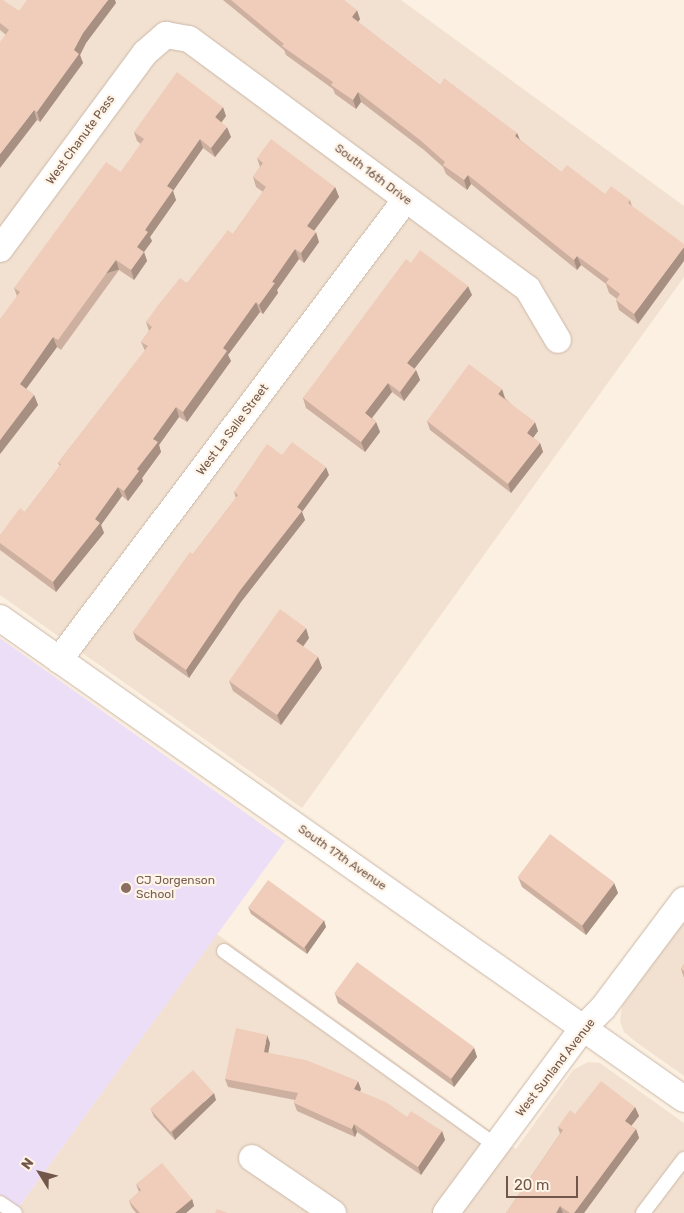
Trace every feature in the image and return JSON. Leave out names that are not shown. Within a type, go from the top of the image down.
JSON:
[{"type":"street","name":"South 16th Drive","points":[[166,34],[189,39],[528,289],[558,340]]},
{"type":"street","name":"West Chanute Pass","points":[[0,249],[145,53],[166,34]]},
{"type":"street","name":"West La Salle Street","points":[[60,660],[406,199]]},
{"type":"street","name":"South 17th Avenue","points":[[0,618],[684,1100]]},
{"type":"street","name":"West Sunland Avenue","points":[[446,1213],[582,1029],[603,1008],[684,900]]},
{"type":"street","points":[[252,1158],[333,1213]]},
{"type":"lane","points":[[224,952],[496,1146]]},
{"type":"lane","points":[[643,1213],[684,1159]]},
{"type":"lane","points":[[0,1202],[15,1213]]},
{"type":"shaded area","points":[[0,0],[401,0],[684,206],[684,277],[302,808],[0,595]]},
{"type":"shaded area","name":"CJ Jorgenson School","points":[[0,638],[285,841],[19,1207],[0,1194]]},
{"type":"shaded area","points":[[684,920],[684,1076],[624,1032],[620,1021],[622,1006]]},
{"type":"shaded area","points":[[217,934],[516,1149],[573,1070],[588,1062],[600,1063],[684,1123],[684,1213],[0,1213],[0,1194],[19,1207]]},
{"type":"building","points":[[0,0],[3,0],[19,11],[27,0],[108,0],[83,33],[74,50],[79,54],[37,112],[34,110],[0,154],[0,42],[9,30],[0,23]]},
{"type":"building","points":[[231,0],[344,0],[357,10],[352,17],[440,85],[444,78],[517,133],[515,136],[561,172],[567,165],[605,194],[611,186],[630,200],[628,203],[684,244],[684,247],[634,314],[616,300],[620,294],[606,283],[609,279],[577,256],[574,260],[468,175],[464,180],[443,165],[445,162],[420,140],[358,92],[353,100],[331,85],[333,82],[282,46],[284,44]]},
{"type":"building","points":[[177,72],[223,107],[215,117],[227,127],[211,148],[200,139],[167,186],[173,190],[145,230],[148,232],[137,247],[144,252],[131,270],[116,260],[58,340],[53,337],[20,384],[34,395],[0,440],[0,319],[20,292],[14,288],[106,162],[121,172],[144,139],[134,132]]},
{"type":"building","points":[[271,139],[335,187],[307,226],[316,232],[301,253],[295,249],[272,282],[275,283],[259,305],[256,302],[223,348],[227,351],[183,412],[176,407],[153,439],[158,442],[137,469],[139,471],[124,491],[118,487],[95,519],[100,523],[53,582],[0,543],[0,535],[20,508],[25,512],[61,464],[58,463],[148,346],[141,342],[152,327],[146,322],[159,304],[180,278],[187,283],[228,230],[233,234],[266,187],[253,177],[263,163],[257,158]]},
{"type":"building","points":[[420,250],[468,286],[407,363],[416,370],[400,392],[388,383],[365,413],[376,422],[361,442],[303,398],[406,259],[411,263]]},
{"type":"building","points":[[469,364],[502,389],[498,394],[535,422],[527,433],[540,443],[508,484],[427,421]]},
{"type":"building","points":[[292,442],[326,467],[297,507],[302,511],[238,593],[186,670],[133,632],[190,552],[193,554],[238,495],[234,492],[267,444],[282,455]]},
{"type":"building","points":[[280,609],[306,628],[296,641],[318,657],[277,715],[229,681]]},
{"type":"building","points":[[550,834],[615,883],[582,926],[518,877]]},
{"type":"building","points":[[268,880],[324,921],[304,948],[248,908]]},
{"type":"building","points":[[357,962],[474,1047],[451,1079],[334,994]]},
{"type":"building","points":[[236,1028],[267,1035],[264,1052],[306,1060],[358,1081],[354,1089],[386,1102],[407,1117],[411,1111],[442,1131],[418,1167],[354,1124],[352,1129],[294,1103],[298,1093],[225,1079]]},
{"type":"building","points":[[193,1070],[214,1093],[171,1132],[150,1109]]},
{"type":"building","points":[[601,1081],[635,1107],[625,1121],[636,1129],[574,1213],[570,1213],[560,1206],[556,1213],[506,1213],[563,1130],[558,1127],[570,1110],[575,1114]]},
{"type":"building","points":[[162,1163],[192,1199],[175,1213],[140,1213],[129,1201],[141,1190],[136,1184]]},
{"type":"building","points":[[217,1209],[228,1213],[215,1213]]},
{"type":"place","name":"CJ Jorgenson School","points":[[126,888]]}]
